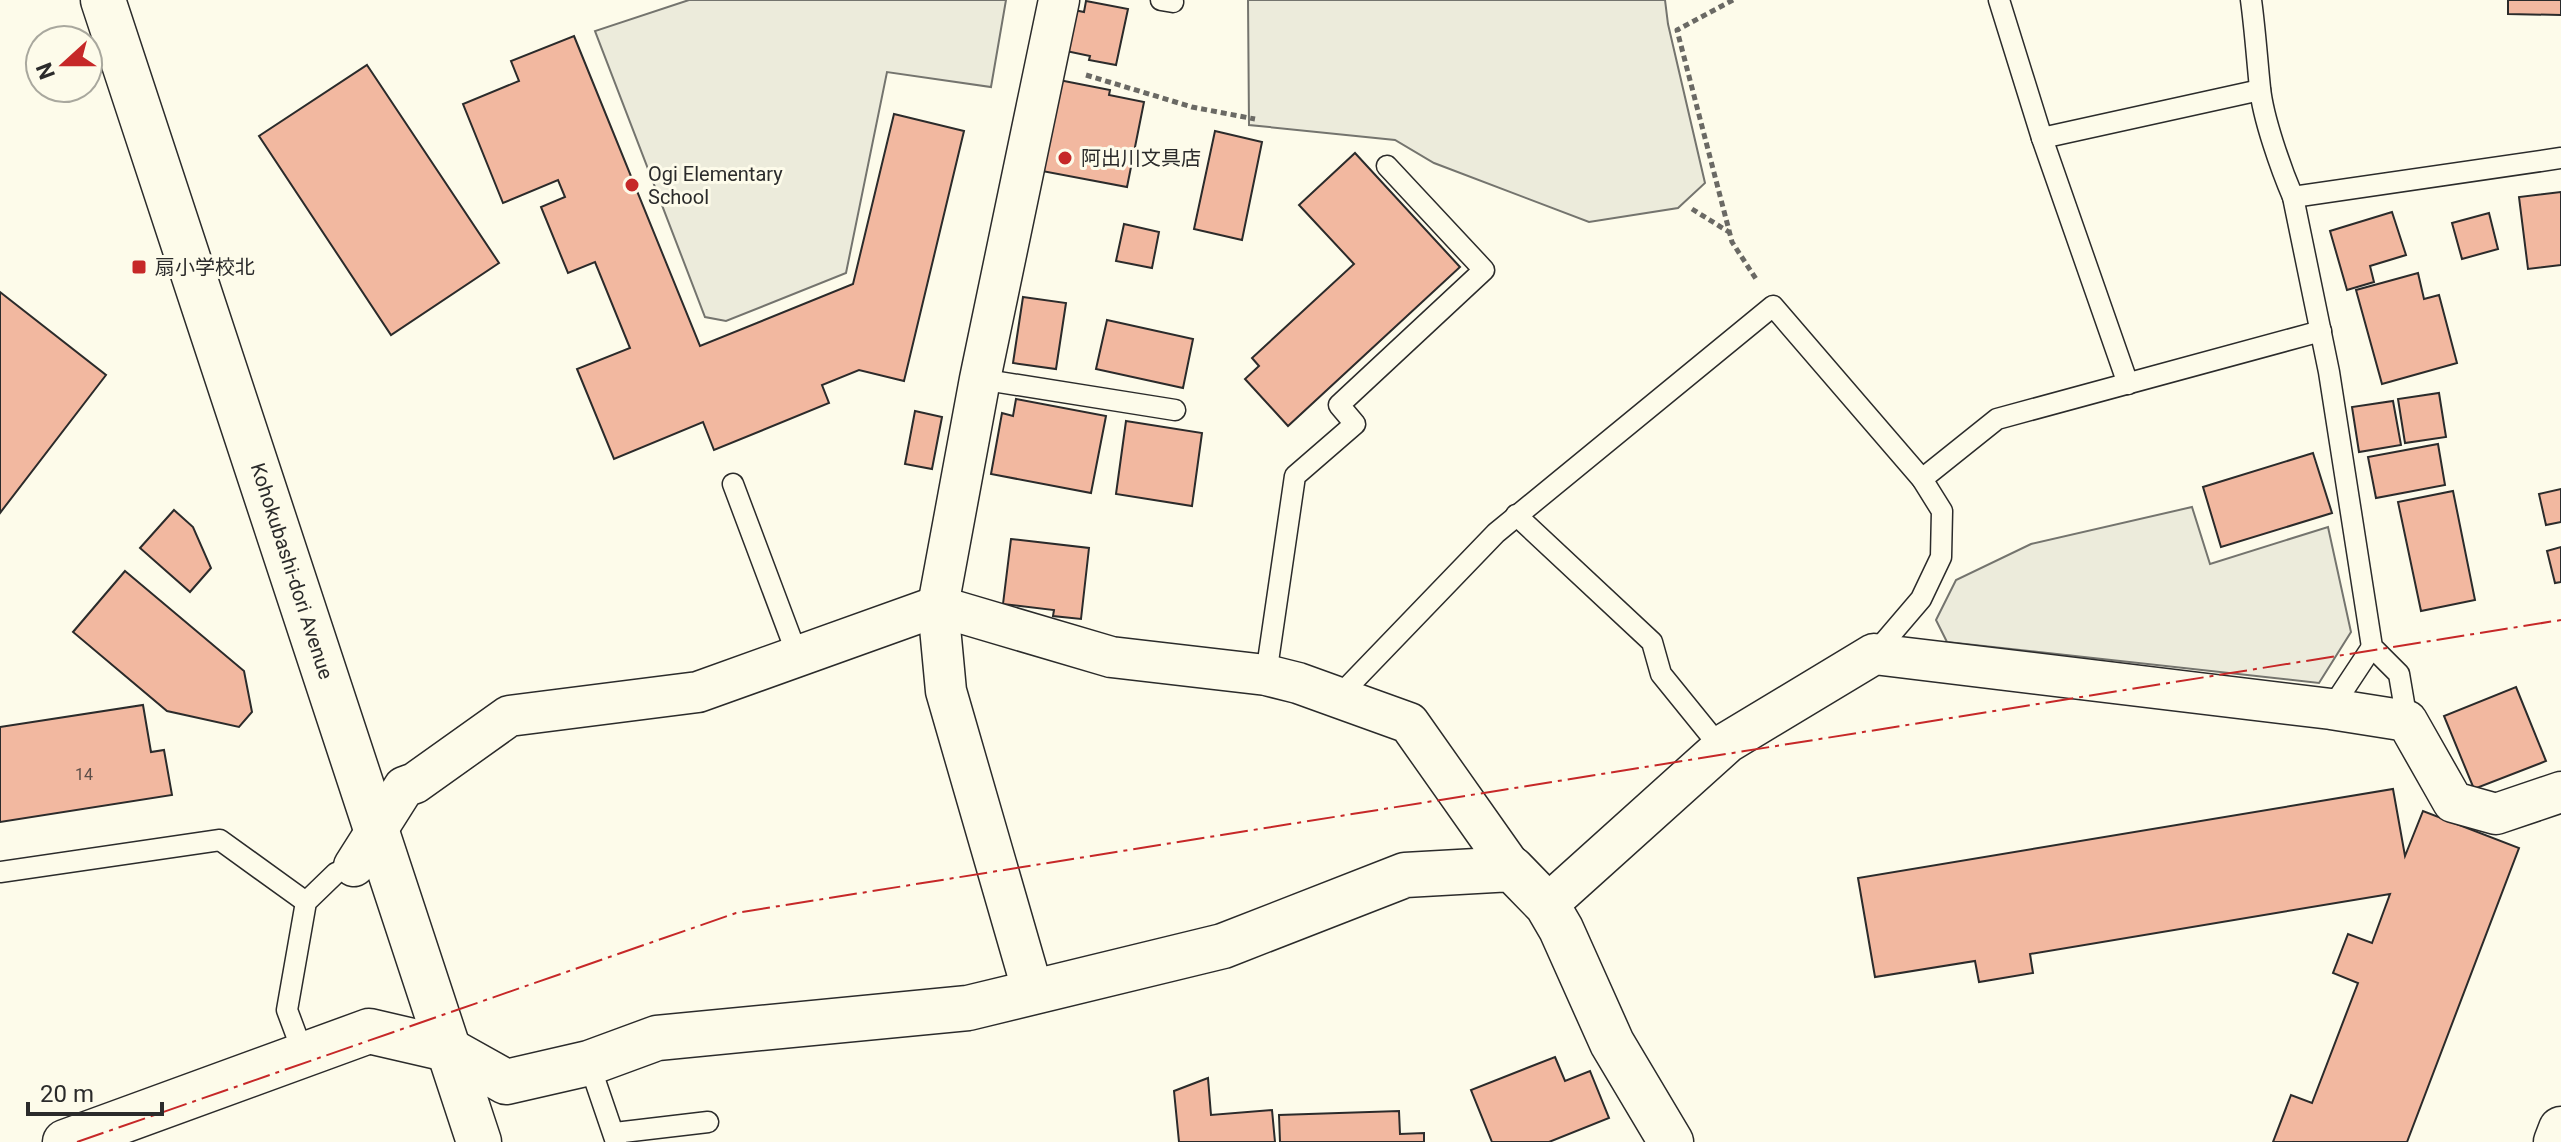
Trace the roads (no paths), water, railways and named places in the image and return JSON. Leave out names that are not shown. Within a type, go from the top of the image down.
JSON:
[{"type":"street","name":"Kohokubashi-dori Avenue","points":[[103,0],[365,849],[447,1049],[479,1142]]},
{"type":"street","points":[[1033,992],[946,691],[938,606],[980,379],[1059,0]]},
{"type":"street","points":[[365,849],[404,787],[415,783],[509,716],[698,692],[938,606],[1111,657],[1266,675],[1339,696],[1409,723],[1512,869],[1547,905],[1561,929],[1612,1043],[1671,1142]]},
{"type":"street","points":[[1547,905],[1721,748],[1874,654],[2331,709],[2407,721],[2453,802],[2496,814],[2561,792]]},
{"type":"street","points":[[65,1142],[369,1031],[447,1049],[506,1082],[589,1063],[657,1038],[968,1008],[1223,946],[1405,875],[1512,869]]},
{"type":"street","points":[[2556,1142],[2561,1129]]},
{"type":"lane","points":[[1999,0],[2042,138],[2128,384]]},
{"type":"lane","points":[[2251,0],[2260,90],[2293,197],[2321,331],[2372,647],[2399,674],[2407,721]]},
{"type":"lane","points":[[2042,138],[2260,90]]},
{"type":"lane","points":[[2293,197],[2561,158]]},
{"type":"lane","points":[[1266,675],[1295,476],[1355,424],[1339,405],[1484,270],[1387,166]]},
{"type":"lane","points":[[1339,696],[1516,515],[1773,306],[1922,479],[1942,511],[1941,557],[1921,599],[1874,654]]},
{"type":"lane","points":[[1922,479],[1997,419],[2321,331]]},
{"type":"lane","points":[[980,379],[1175,410]]},
{"type":"lane","points":[[733,484],[798,657]]},
{"type":"lane","points":[[1516,515],[1652,642],[1661,674],[1721,748]]},
{"type":"lane","points":[[2331,709],[2372,647]]},
{"type":"lane","points":[[0,872],[220,840],[306,902]]},
{"type":"lane","points":[[303,1053],[287,1010],[306,902],[365,849]]},
{"type":"lane","points":[[589,1063],[615,1137],[708,1122]]},
{"type":"place","name":"阿出川文具店","points":[[1065,158]]},
{"type":"place","name":"Ogi Elementary School","points":[[632,185]]},
{"type":"place","name":"扇小学校北","points":[[139,267]]}]
